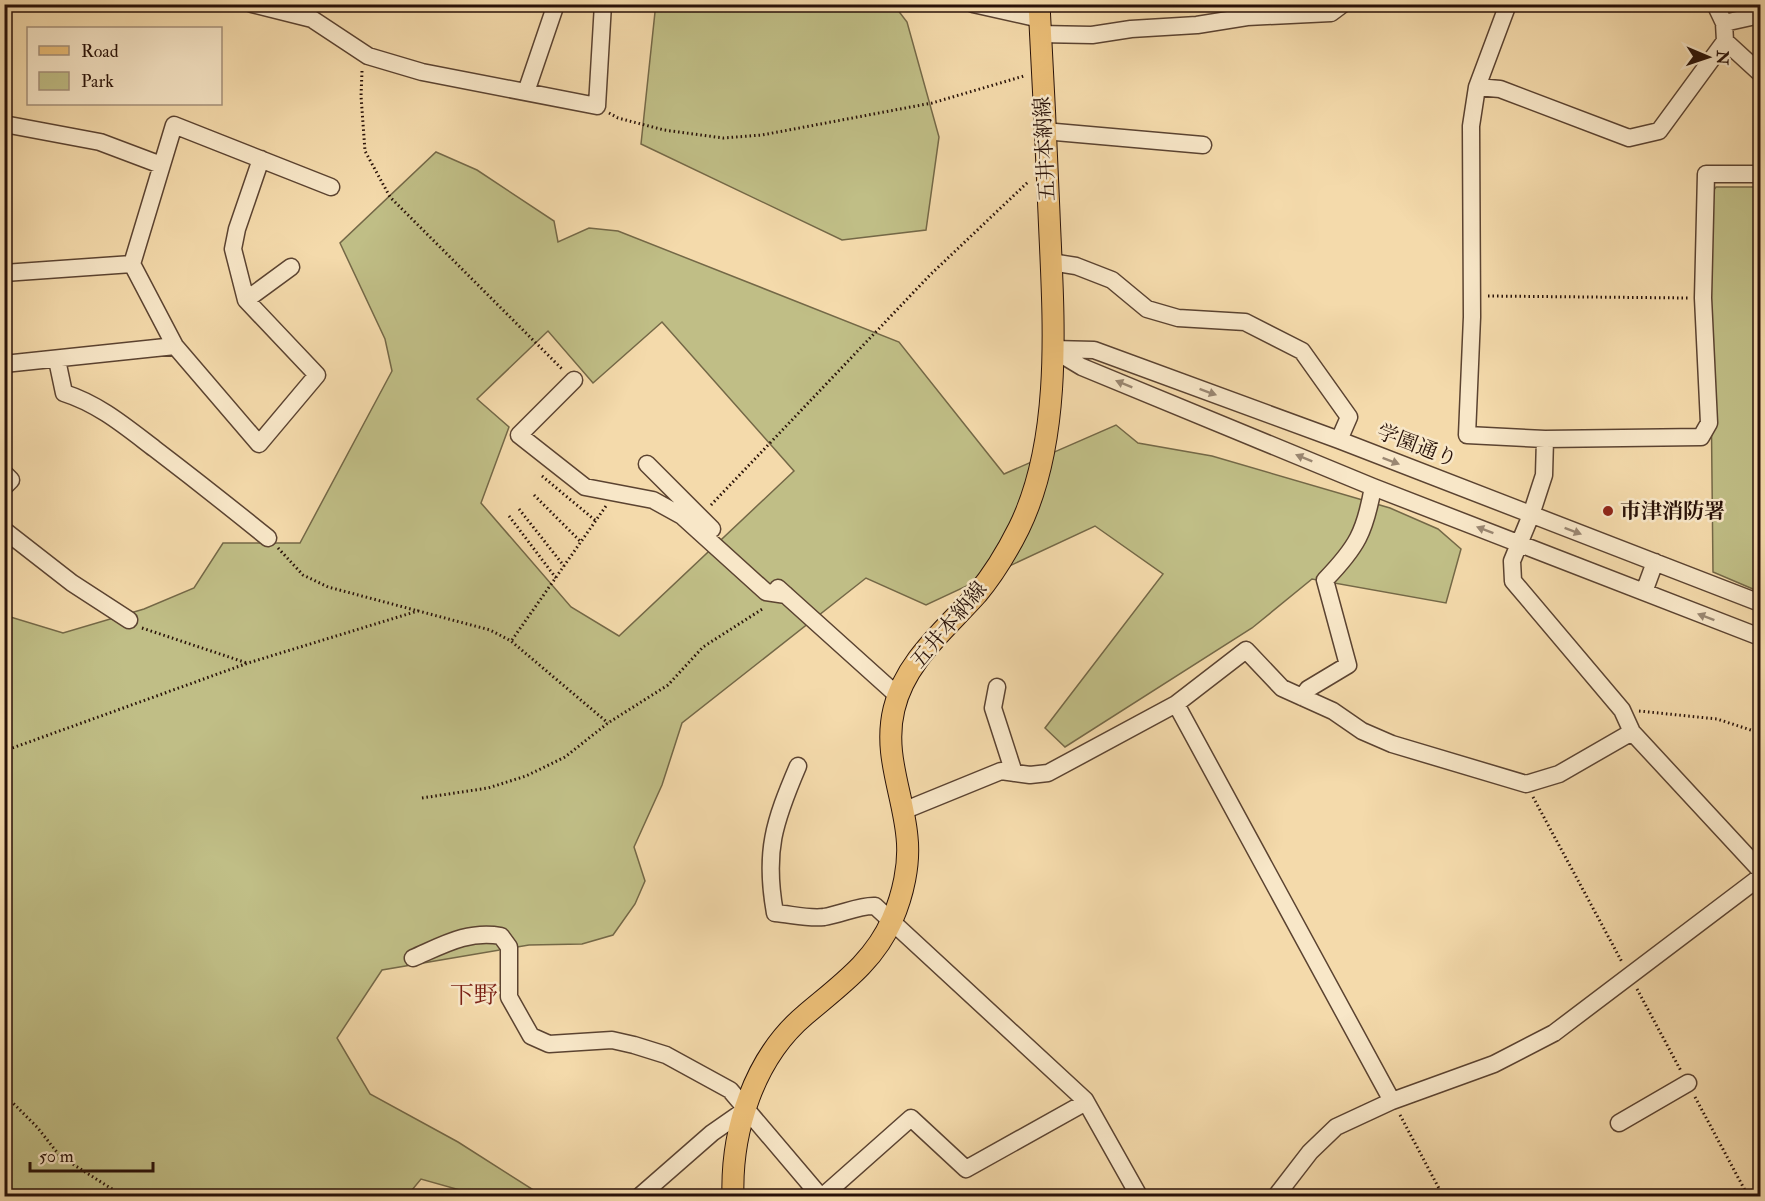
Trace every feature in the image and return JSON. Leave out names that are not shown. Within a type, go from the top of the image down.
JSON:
[{"type":"main road","name":"五井本納線","points":[[733,1197],[735,1157],[744,1110],[770,1054],[787,1031],[866,963],[892,921],[906,870],[908,839],[890,747],[891,726],[898,696],[912,666],[980,591],[1020,527],[1044,453],[1052,349],[1051,262],[1039,19]]},
{"type":"street","points":[[252,4],[314,12],[368,56],[422,72],[597,106],[603,4]]},
{"type":"street","points":[[525,92],[556,4]]},
{"type":"street","points":[[974,4],[1039,19],[1092,35],[1131,28],[1197,25],[1247,17],[1330,13],[1343,4]]},
{"type":"street","points":[[1508,4],[1477,87],[1471,126],[1471,295],[1467,435],[1545,439],[1701,436],[1709,423],[1703,298],[1706,174],[1761,174]]},
{"type":"street","points":[[1477,87],[1500,89],[1629,138],[1659,131],[1725,41],[1724,23],[1715,4]]},
{"type":"street","points":[[1724,23],[1761,15]]},
{"type":"street","points":[[1725,41],[1761,73]]},
{"type":"street","points":[[4,124],[100,142],[161,165]]},
{"type":"street","points":[[261,159],[237,229],[233,249],[246,300],[317,375],[259,444],[175,346],[132,264],[174,125],[261,159],[331,187]]},
{"type":"street","points":[[1044,131],[1203,145]]},
{"type":"street","points":[[1051,262],[1076,266],[1112,280],[1147,309],[1178,318],[1245,322],[1302,351],[1349,417],[1339,440]]},
{"type":"street","points":[[4,273],[132,264]]},
{"type":"street","points":[[246,300],[291,267]]},
{"type":"street","points":[[4,364],[175,346]]},
{"type":"street","points":[[1052,349],[1082,367],[1373,487],[1761,637]]},
{"type":"street","name":"学園通り","points":[[1052,349],[1094,350],[1339,440],[1761,603]]},
{"type":"street","points":[[57,360],[64,393],[86,400],[118,421],[210,490],[268,538]]},
{"type":"street","points":[[574,380],[519,435],[585,487],[614,495],[653,500],[682,516],[766,592],[786,595]]},
{"type":"street","points":[[1545,439],[1544,475],[1532,515],[1512,561],[1513,581],[1622,710],[1632,732],[1761,870]]},
{"type":"street","points":[[647,464],[700,517],[898,696]]},
{"type":"street","points":[[4,473],[10,480],[4,487]]},
{"type":"street","points":[[1302,697],[1308,689],[1348,665],[1325,580],[1356,544],[1366,522],[1373,487]]},
{"type":"street","points":[[4,530],[72,583],[129,620]]},
{"type":"street","points":[[1644,592],[1655,562]]},
{"type":"street","points":[[903,811],[1000,771],[1030,775],[1048,773],[1176,704],[1246,650],[1282,688],[1333,711],[1362,731],[1392,744],[1526,784],[1559,774],[1632,732]]},
{"type":"street","points":[[997,687],[993,708],[1014,773]]},
{"type":"street","points":[[1176,704],[1392,1101]]},
{"type":"street","points":[[798,766],[774,826],[769,881],[775,913],[821,917],[853,912],[863,905],[875,906],[1086,1102],[1139,1197]]},
{"type":"street","points":[[1276,1197],[1311,1152],[1336,1127],[1392,1101],[1494,1064],[1554,1034],[1761,877]]},
{"type":"street","points":[[413,958],[453,939],[487,933],[501,936],[509,947],[510,997],[531,1036],[549,1044],[612,1040],[666,1055],[730,1090],[744,1110],[822,1197],[912,1118],[966,1169],[1086,1102]]},
{"type":"street","points":[[1619,1123],[1688,1083]]},
{"type":"street","points":[[640,1197],[712,1133],[744,1110]]},
{"type":"path","points":[[368,56],[361,73],[365,151],[390,197],[574,380]]},
{"type":"path","points":[[597,106],[618,118],[653,127],[723,138],[762,135],[932,103],[1041,71]]},
{"type":"path","points":[[700,517],[930,275],[1047,165]]},
{"type":"path","points":[[1471,295],[1703,298]]},
{"type":"path","points":[[534,470],[596,521]]},
{"type":"path","points":[[534,495],[581,542]]},
{"type":"path","points":[[511,641],[614,495]]},
{"type":"path","points":[[519,509],[564,566]]},
{"type":"path","points":[[509,516],[556,578]]},
{"type":"path","points":[[268,538],[303,575],[328,587],[490,630],[511,641],[608,723]]},
{"type":"path","points":[[422,798],[488,788],[526,776],[565,757],[608,723],[668,685],[703,647],[786,595]]},
{"type":"path","points":[[4,751],[248,663],[421,610]]},
{"type":"path","points":[[129,620],[143,628],[248,663]]},
{"type":"path","points":[[1622,710],[1717,719],[1761,733]]},
{"type":"path","points":[[1526,784],[1630,978]]},
{"type":"path","points":[[4,1094],[37,1127],[60,1156],[123,1197]]},
{"type":"path","points":[[1392,1101],[1443,1197]]},
{"type":"green space","points":[[652,5],[894,5],[907,22],[939,137],[926,230],[842,240],[641,144],[655,12]]},
{"type":"green space","points":[[436,152],[477,170],[554,221],[558,242],[589,228],[618,231],[899,342],[1004,474],[1116,425],[1138,443],[1212,456],[1390,508],[1438,529],[1461,549],[1446,603],[1312,579],[1252,628],[1065,747],[1045,728],[1163,574],[1095,526],[926,605],[866,578],[682,723],[662,785],[634,847],[645,881],[635,904],[613,935],[582,944],[529,945],[382,970],[337,1038],[370,1094],[458,1142],[543,1196],[481,1196],[421,1179],[407,1196],[5,1196],[4,615],[63,633],[144,609],[194,588],[223,543],[300,543],[392,371],[385,339],[340,243]],"holes":[[[662,322],[794,471],[619,636],[571,607],[481,503],[509,427],[477,399],[548,331],[593,383]]]},
{"type":"green space","points":[[1716,187],[1760,187],[1760,592],[1713,572],[1709,196]]},
{"type":"place","name":"市津消防署","points":[[1608,511]]},
{"type":"district","name":"下野","points":[[474,995]]}]
